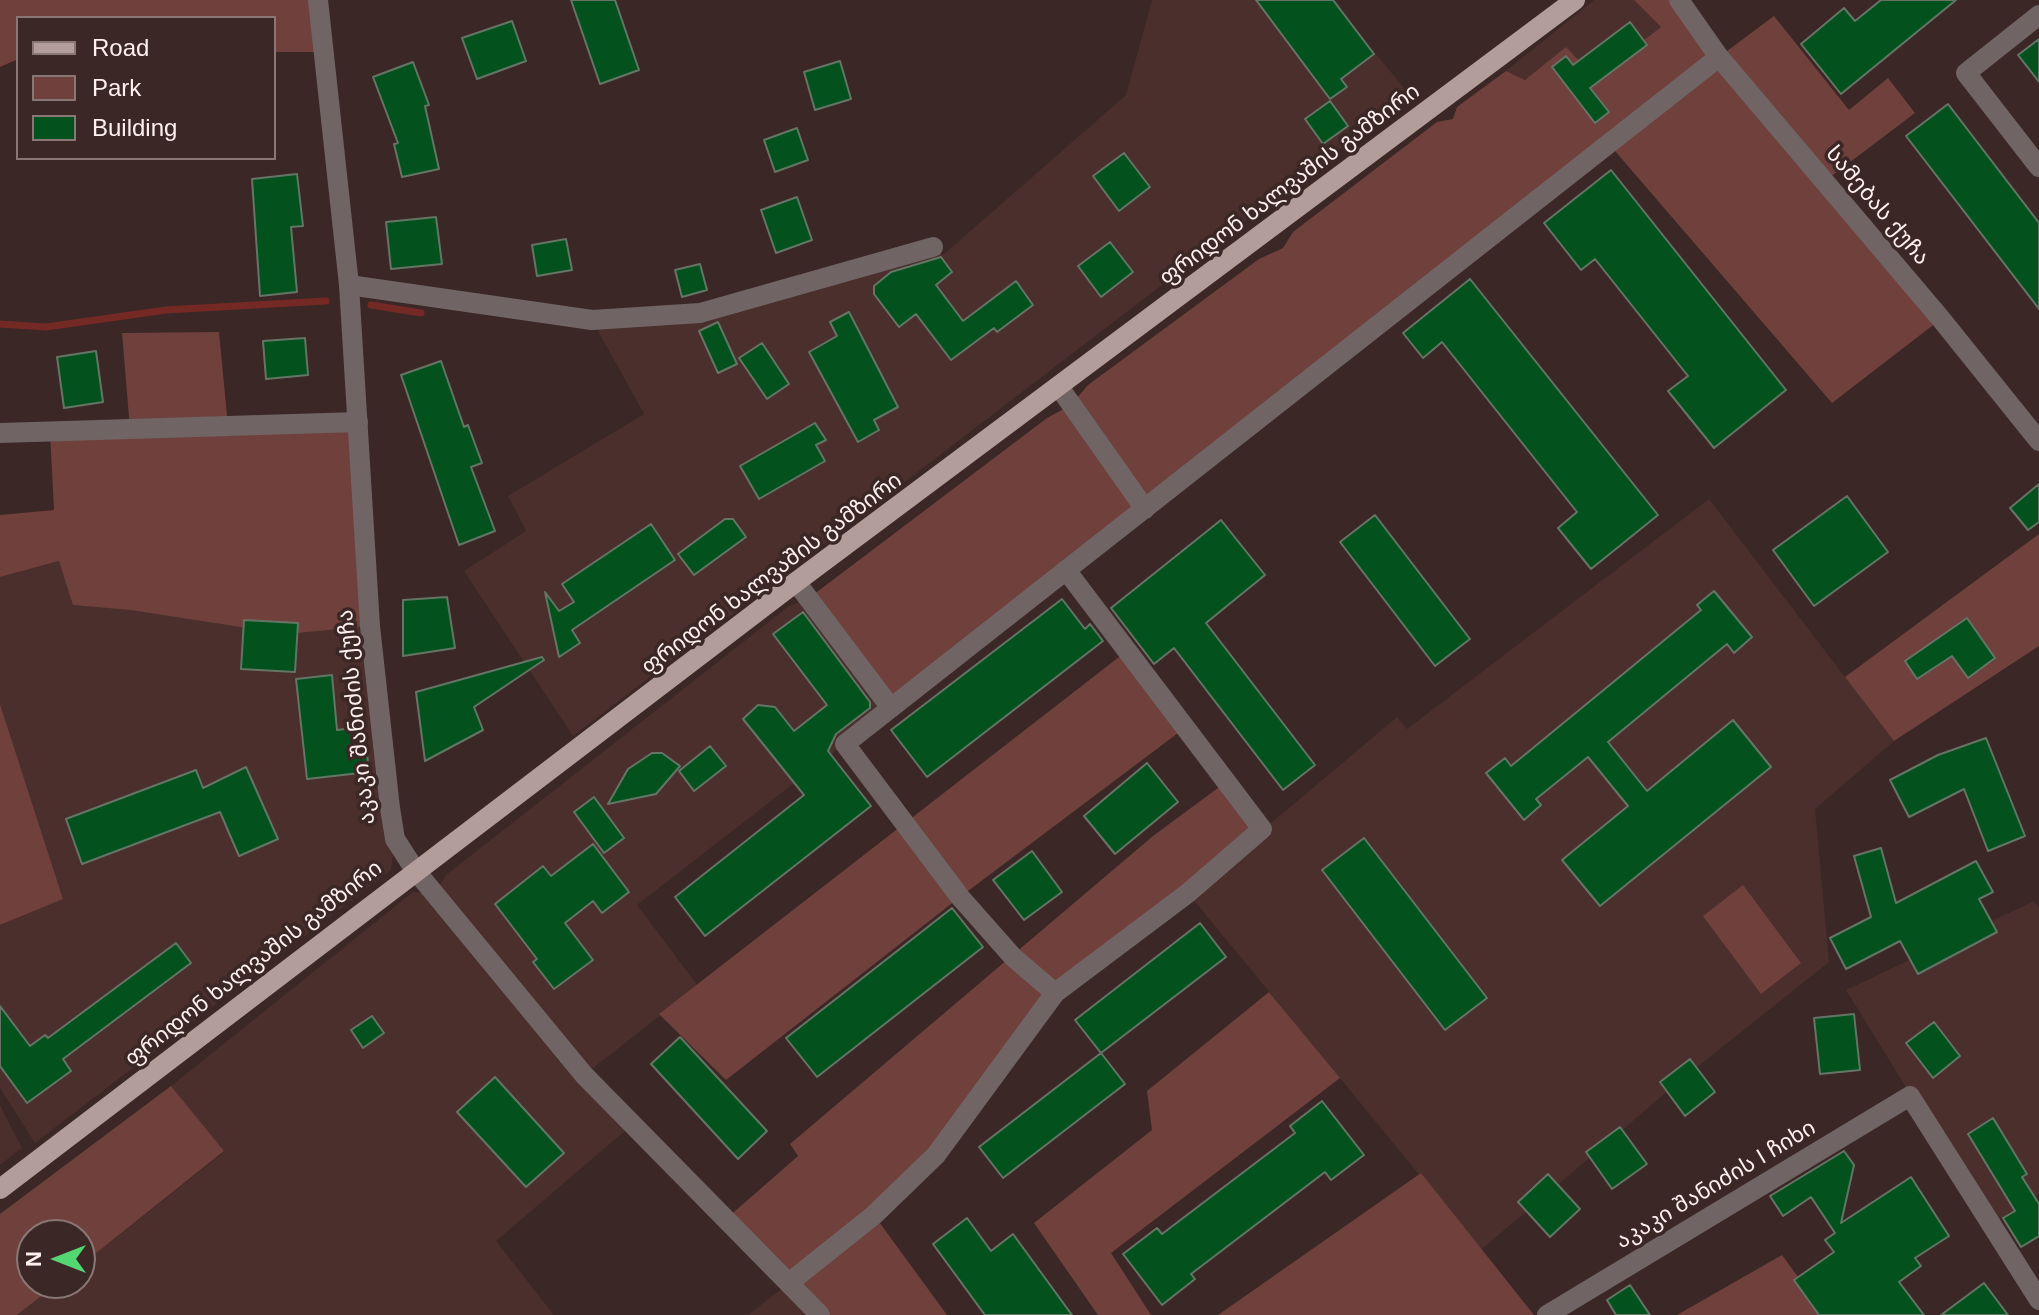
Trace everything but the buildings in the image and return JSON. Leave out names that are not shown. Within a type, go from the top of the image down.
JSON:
[{"type":"main road","name":"ფრიდონ ხალვაშის გამზირი","points":[[0,1189],[415,870],[553,771],[796,582],[1575,0]]},
{"type":"street","name":"აკაკი შანიძის ქუჩა","points":[[318,0],[349,285],[370,626],[395,839],[415,870],[584,1075],[820,1315]]},
{"type":"street","name":"სამებას ქუჩა","points":[[1679,0],[1719,57],[1932,307],[2039,441]]},
{"type":"street","points":[[2039,15],[1966,73],[2039,167]]},
{"type":"street","points":[[1055,993],[1013,957],[960,897],[845,744],[1719,57]]},
{"type":"street","points":[[349,285],[592,320],[685,314],[700,313],[933,247]]},
{"type":"street","points":[[1059,387],[1145,509]]},
{"type":"street","points":[[0,433],[358,422]]},
{"type":"street","points":[[790,1282],[874,1215],[936,1155],[1055,993],[1188,893],[1262,829],[1066,570]]},
{"type":"street","points":[[796,582],[891,708]]},
{"type":"street","name":"აკაკი შანიძის I ჩიხი","points":[[1547,1315],[1910,1096],[2039,1300]]},
{"type":"shaded area","points":[[1152,0],[1331,0],[1410,95],[573,736],[464,571],[526,531],[508,496],[644,414],[592,320],[700,313],[933,247],[943,255],[1126,95]]},
{"type":"shaded area","points":[[1594,0],[1634,0],[1661,27],[1595,78],[1525,80],[1506,71]]},
{"type":"shaded area","points":[[1709,499],[1894,741],[1815,809],[1829,962],[1681,1080],[1481,1250],[1188,893],[1397,717],[1407,729]]},
{"type":"shaded area","points":[[59,561],[74,605],[370,626],[395,839],[391,870],[35,1143],[0,1088],[0,925],[63,899],[0,704],[0,577]]},
{"type":"shaded area","points":[[809,598],[891,708],[637,905],[698,986],[584,1075],[633,1124],[496,1241],[554,1315],[17,1315],[38,1299],[96,1299],[96,1253],[224,1152],[171,1086],[413,892],[434,894],[446,875],[789,606]]},
{"type":"shaded area","points":[[2034,901],[2039,908],[2039,1194],[1991,1225],[1846,990]]},
{"type":"shaded area","points":[[0,1105],[22,1148],[0,1165]]},
{"type":"shaded area","points":[[790,1282],[820,1315],[748,1315]]},
{"type":"green space","points":[[0,0],[318,0],[324,52],[276,52],[276,16],[16,16],[16,60],[0,67]]},
{"type":"green space","points":[[1634,0],[1679,0],[1719,57],[1774,16],[1849,110],[1888,78],[1915,113],[1825,181],[1941,319],[1832,403],[1609,144],[891,708],[809,598],[1047,418],[1071,405],[1088,385],[1259,259],[1283,248],[1293,232],[1437,122],[1453,119],[1457,107],[1506,71],[1525,80],[1566,47],[1595,78],[1661,27]]},
{"type":"green space","points":[[219,332],[228,426],[358,422],[370,626],[286,634],[131,610],[73,605],[59,561],[0,577],[0,515],[54,510],[50,432],[130,429],[122,333]]},
{"type":"green space","points":[[2039,534],[2039,646],[1894,741],[1845,677]]},
{"type":"green space","points":[[1128,650],[1186,727],[960,897],[726,1080],[659,1014]]},
{"type":"green space","points":[[0,704],[63,899],[0,925]]},
{"type":"green space","points":[[1226,782],[1262,829],[1055,993],[936,1155],[874,1215],[947,1315],[820,1315],[726,1219],[798,1156],[790,1144],[1153,836]]},
{"type":"green space","points":[[1743,885],[1801,963],[1761,994],[1703,916]]},
{"type":"green space","points":[[1269,992],[1340,1078],[1111,1253],[1151,1315],[1098,1315],[1034,1223],[1152,1130],[1147,1091]]},
{"type":"green space","points":[[171,1086],[224,1151],[96,1253],[96,1219],[16,1219],[16,1299],[38,1299],[17,1315],[0,1315],[0,1214]]},
{"type":"green space","points":[[1421,1173],[1534,1315],[1218,1315]]},
{"type":"green space","points":[[1782,1255],[1826,1315],[1677,1315]]},
{"type":"waterway","points":[[0,324],[46,327],[166,310],[326,301]]},
{"type":"waterway","points":[[371,305],[421,313]]}]
